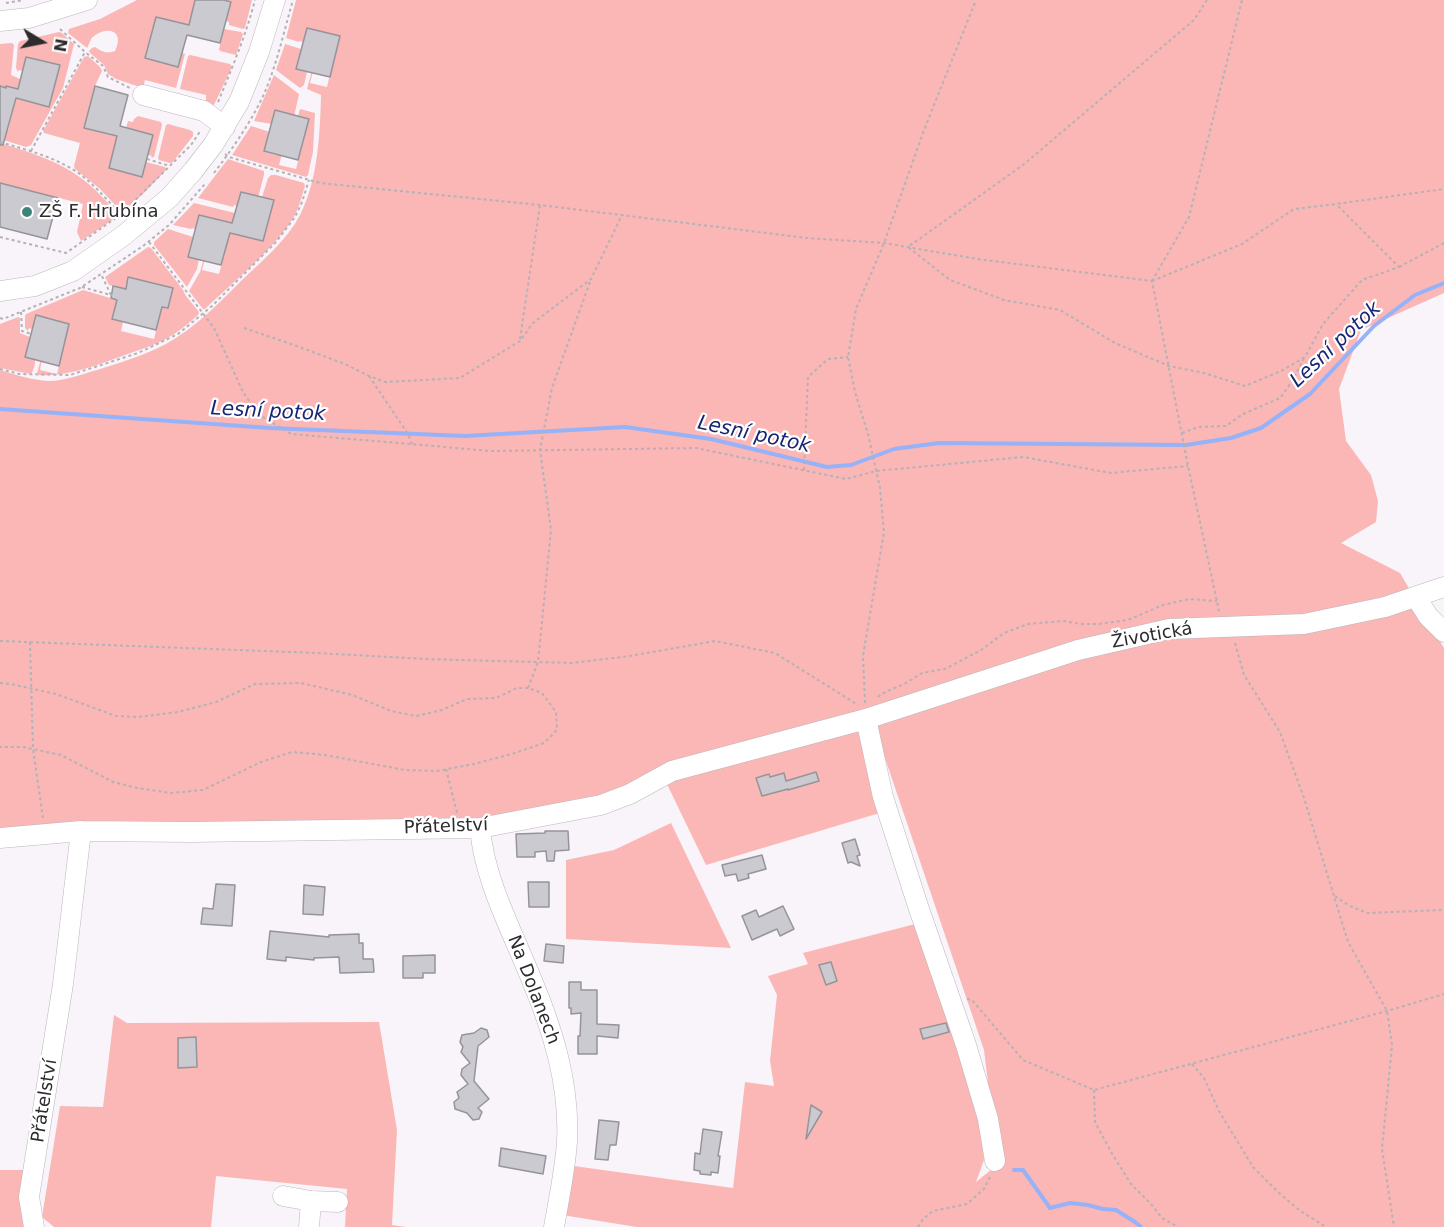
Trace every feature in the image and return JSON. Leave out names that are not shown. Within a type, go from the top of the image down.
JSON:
[{"type":"street","points":[[0,21],[29,18],[87,0]]},
{"type":"street","points":[[0,291],[35,286],[72,271],[123,237],[169,198],[213,145],[218,122],[239,102],[259,52],[275,0]]},
{"type":"street","points":[[143,95],[204,111],[218,122]]},
{"type":"street","name":"Životická","points":[[869,710],[1078,650],[1169,629],[1304,624],[1384,607],[1444,586]]},
{"type":"street","points":[[1416,597],[1428,616],[1444,633]]},
{"type":"street","points":[[869,710],[883,797],[966,1045],[988,1119],[995,1161]]},
{"type":"street","name":"Přátelství","points":[[0,838],[81,831],[191,832],[470,828],[602,805],[630,794],[672,771],[869,710]]},
{"type":"street","name":"Na Dolanech","points":[[470,828],[482,848],[503,914],[531,978],[559,1059],[566,1101],[567,1141],[554,1227]]},
{"type":"street","name":"Přátelství","points":[[34,1227],[29,1197],[63,984],[81,831]]},
{"type":"street","points":[[283,1196],[311,1201],[338,1202]]},
{"type":"street","points":[[309,1227],[311,1201]]},
{"type":"path","points":[[0,3],[23,0]]},
{"type":"path","points":[[0,237],[66,253],[120,215],[191,145],[218,122],[216,106],[249,24],[255,0]]},
{"type":"path","points":[[0,641],[572,663],[630,656],[715,641],[775,653],[865,710],[863,656],[884,532],[880,488],[848,357],[856,309],[884,243],[924,130],[976,0]]},
{"type":"path","points":[[908,247],[1023,165],[1194,20],[1207,0]]},
{"type":"path","points":[[1242,0],[1189,217],[1152,281],[1217,601],[1244,675],[1280,732],[1304,798],[1348,942],[1387,1011],[1392,1045],[1382,1149],[1394,1227]]},
{"type":"path","points":[[60,29],[103,66],[108,77],[143,95]]},
{"type":"path","points":[[31,151],[85,52]]},
{"type":"path","points":[[0,141],[46,155],[84,178],[120,215]]},
{"type":"path","points":[[213,145],[229,157],[320,183],[540,205],[807,238],[884,243],[977,259],[1152,281],[1242,244],[1294,208],[1444,189]]},
{"type":"path","points":[[147,159],[170,166]]},
{"type":"path","points":[[0,369],[19,374],[70,375],[138,353],[178,334],[212,306],[276,242],[295,217],[309,180]]},
{"type":"path","points":[[1336,204],[1399,267]]},
{"type":"path","points":[[520,341],[540,205]]},
{"type":"path","points":[[528,688],[538,662],[551,530],[540,450],[552,388],[591,279],[622,215]]},
{"type":"path","points":[[149,242],[214,327],[243,392],[258,414],[291,434],[492,451],[696,448],[846,479],[876,471],[1023,457],[1111,473],[1188,466]]},
{"type":"path","points":[[1182,434],[1198,427],[1226,426],[1243,414],[1280,398],[1293,380],[1323,324],[1362,280],[1399,267],[1444,243]]},
{"type":"path","points":[[908,247],[950,280],[1004,300],[1060,310],[1115,343],[1169,366],[1203,373],[1245,386],[1305,357]]},
{"type":"path","points":[[82,287],[111,295],[101,274]]},
{"type":"path","points":[[244,328],[345,364],[385,382],[460,378],[520,341],[533,323],[591,279]]},
{"type":"path","points":[[21,312],[22,331],[31,334]]},
{"type":"path","points":[[804,470],[808,376],[828,359],[848,357]]},
{"type":"path","points":[[369,376],[408,434],[412,444]]},
{"type":"path","points":[[869,710],[881,694],[922,673],[945,669],[981,650],[1004,633],[1028,624],[1064,621],[1099,624],[1128,620],[1162,605],[1189,599],[1217,601]]},
{"type":"path","points":[[30,642],[33,749],[46,834]]},
{"type":"path","points":[[0,682],[56,694],[116,716],[138,717],[178,712],[216,702],[255,684],[301,683],[352,695],[391,711],[417,716],[442,710],[467,699],[496,698],[517,688],[528,688],[542,693],[556,712],[557,730],[544,743],[515,753],[436,771],[405,770],[325,755],[292,752],[261,762],[202,790],[171,793],[113,782],[61,755],[23,747],[0,747]]},
{"type":"path","points":[[446,769],[470,828]]},
{"type":"path","points":[[1334,895],[1348,905],[1367,913],[1444,910]]},
{"type":"path","points":[[949,996],[972,1000],[1023,1060],[1094,1090],[1444,994]]},
{"type":"path","points":[[1192,1064],[1204,1078],[1219,1112],[1253,1167],[1299,1210],[1326,1227]]},
{"type":"path","points":[[1094,1090],[1095,1122],[1111,1152],[1131,1184],[1162,1218],[1178,1227]]},
{"type":"path","points":[[918,1227],[923,1219],[933,1211],[967,1204],[984,1189],[994,1169],[995,1161]]},
{"type":"shaded area","points":[[137,0],[195,0],[189,25],[156,17],[145,56],[145,58],[178,67],[182,53],[185,54],[176,88],[145,80],[143,88],[108,74],[104,65],[89,51],[95,47],[105,52],[115,51],[118,44],[116,34],[102,32],[91,39],[87,48],[68,33],[69,29],[100,19]]},
{"type":"shaded area","points":[[224,0],[252,0],[245,28],[229,25],[226,21],[230,2]]},
{"type":"shaded area","points":[[296,0],[1444,0],[1444,293],[1361,330],[1339,389],[1346,441],[1371,475],[1378,501],[1376,522],[1341,543],[1400,573],[1444,648],[1444,1227],[637,1227],[562,1215],[574,1166],[733,1188],[745,1082],[774,1086],[770,1061],[777,995],[768,976],[808,964],[803,953],[919,923],[982,1132],[984,1160],[976,1182],[998,1164],[984,1050],[869,711],[631,790],[472,824],[0,839],[0,370],[36,380],[61,380],[115,365],[158,348],[177,338],[206,315],[288,233],[306,201],[317,156],[321,95],[307,89],[312,71],[310,83],[327,87],[339,36],[317,33],[318,31],[307,28],[303,42],[286,38]]},
{"type":"shaded area","points":[[224,29],[243,34],[236,55],[219,49]]},
{"type":"shaded area","points":[[59,32],[74,44],[63,88],[31,145],[26,147],[0,139],[0,128],[8,130],[16,98],[27,101],[59,65],[27,57],[22,71],[18,72],[16,68],[18,44],[20,41]]},
{"type":"shaded area","points":[[12,43],[14,45],[11,75],[20,79],[18,89],[0,86],[0,44]]},
{"type":"shaded area","points":[[285,44],[301,49],[296,69],[307,72],[304,85],[300,88],[276,70]]},
{"type":"shaded area","points":[[190,55],[230,64],[232,67],[213,107],[208,106],[206,95],[180,89]]},
{"type":"shaded area","points":[[88,56],[102,71],[94,88],[84,128],[117,136],[142,177],[146,162],[165,167],[166,170],[123,212],[99,188],[75,169],[80,143],[43,131],[84,57]]},
{"type":"shaded area","points":[[274,75],[299,94],[294,117],[276,110],[272,124],[254,121]]},
{"type":"shaded area","points":[[300,109],[315,113],[313,152],[306,177],[232,155],[251,126],[270,132],[265,152],[282,154],[279,165],[296,169],[309,119],[298,116]]},
{"type":"shaded area","points":[[138,116],[161,122],[154,157],[151,158],[152,156],[148,155],[153,135],[126,128],[128,121],[133,122]]},
{"type":"shaded area","points":[[168,124],[193,132],[193,136],[172,163],[158,158]]},
{"type":"shaded area","points":[[0,143],[42,157],[72,172],[96,190],[118,216],[81,241],[77,232],[83,204],[0,183]]},
{"type":"shaded area","points":[[228,159],[264,171],[258,198],[241,192],[237,206],[233,207],[198,198]]},
{"type":"shaded area","points":[[271,175],[304,183],[296,213],[267,251],[203,309],[189,291],[200,272],[204,258],[202,270],[219,274],[230,233],[263,241],[274,200],[262,197]]},
{"type":"shaded area","points":[[194,203],[235,213],[232,223],[199,215],[195,229],[173,225]]},
{"type":"shaded area","points":[[168,229],[193,237],[188,254],[199,259],[197,269],[187,287],[154,245],[154,242]]},
{"type":"shaded area","points":[[148,247],[183,290],[199,312],[198,315],[164,340],[150,346],[82,370],[61,374],[39,375],[37,373],[41,359],[40,370],[57,374],[69,324],[58,321],[57,323],[37,315],[32,329],[29,328],[28,331],[25,328],[26,314],[83,290],[117,300],[113,319],[123,322],[121,331],[154,339],[162,307],[168,308],[173,288],[129,277],[126,289],[109,285],[105,277]]},
{"type":"shaded area","points":[[20,318],[20,333],[30,337],[34,351],[35,365],[31,374],[0,368],[0,324]]},
{"type":"shaded area","points":[[861,728],[883,812],[706,865],[665,780]]},
{"type":"shaded area","points":[[671,823],[731,948],[566,939],[566,860],[614,850]]},
{"type":"shaded area","points":[[114,1015],[127,1023],[379,1022],[397,1130],[392,1225],[406,1227],[345,1227],[347,1189],[216,1176],[211,1227],[54,1227],[42,1217],[60,1106],[103,1107]]},
{"type":"shaded area","points":[[0,1170],[29,1170],[25,1227],[0,1227]]},
{"type":"building","points":[[195,0],[231,2],[220,43],[187,35],[178,67],[145,58],[156,17],[189,25]]},
{"type":"building","points":[[307,28],[340,36],[330,77],[296,69]]},
{"type":"building","points":[[26,57],[60,65],[49,107],[16,98],[3,145],[0,145],[0,86],[18,89]]},
{"type":"building","points":[[95,86],[128,95],[120,126],[153,135],[142,177],[109,168],[117,136],[84,128]]},
{"type":"building","points":[[275,110],[309,119],[298,160],[264,151]]},
{"type":"building","name":"ZŠ F. Hrubína","points":[[0,183],[58,198],[47,239],[0,227]]},
{"type":"building","points":[[241,192],[274,200],[263,241],[230,233],[221,265],[188,257],[199,215],[232,223]]},
{"type":"building","points":[[128,277],[173,288],[168,308],[162,307],[156,330],[112,319],[117,300],[111,298],[113,286],[126,289]]},
{"type":"building","points":[[36,315],[69,324],[59,366],[25,357]]},
{"type":"building","points":[[816,772],[819,781],[762,796],[756,778],[784,773],[786,781]]},
{"type":"building","points":[[545,831],[568,831],[569,850],[555,851],[554,861],[547,861],[546,851],[535,852],[535,857],[517,857],[516,834],[545,833]]},
{"type":"building","points":[[855,839],[860,855],[857,856],[860,866],[848,863],[842,843]]},
{"type":"building","points":[[762,855],[766,869],[748,874],[749,878],[738,881],[736,874],[725,876],[722,865]]},
{"type":"building","points":[[528,882],[549,882],[549,907],[529,907]]},
{"type":"building","points":[[216,884],[235,885],[232,926],[201,924],[203,908],[213,909]]},
{"type":"building","points":[[304,885],[325,887],[323,915],[303,914]]},
{"type":"building","points":[[783,906],[794,929],[780,936],[777,929],[752,940],[742,916],[756,910],[759,917]]},
{"type":"building","points":[[270,931],[329,937],[329,935],[359,934],[359,943],[363,943],[363,959],[373,959],[374,972],[340,973],[339,957],[314,958],[314,960],[286,957],[286,961],[267,959]]},
{"type":"building","points":[[546,944],[564,946],[563,963],[544,961]]},
{"type":"building","points":[[435,955],[435,973],[423,973],[423,978],[403,978],[403,956]]},
{"type":"building","points":[[831,962],[837,981],[826,985],[819,965]]},
{"type":"building","points":[[569,982],[581,982],[581,990],[597,990],[597,1024],[619,1025],[618,1038],[597,1036],[597,1054],[578,1054],[581,1013],[571,1014]]},
{"type":"building","points":[[946,1023],[949,1032],[923,1039],[920,1029]]},
{"type":"building","points":[[481,1028],[487,1030],[489,1037],[478,1046],[474,1081],[489,1099],[478,1108],[482,1112],[479,1119],[473,1120],[467,1113],[455,1109],[454,1102],[459,1098],[457,1092],[468,1084],[461,1075],[462,1069],[470,1063],[461,1052],[462,1035],[474,1033]]},
{"type":"building","points":[[196,1037],[197,1067],[178,1068],[178,1038]]},
{"type":"building","points":[[811,1105],[822,1112],[806,1139]]},
{"type":"building","points":[[599,1120],[619,1122],[616,1145],[610,1145],[608,1160],[595,1159]]},
{"type":"building","points":[[703,1129],[722,1132],[718,1173],[711,1172],[711,1175],[700,1174],[700,1171],[694,1170],[695,1153],[700,1154]]},
{"type":"building","points":[[501,1148],[546,1156],[543,1174],[499,1166]]},
{"type":"waterway","name":"Lesní potok","points":[[0,409],[270,428],[465,436],[625,427],[711,439],[827,467],[851,465],[894,449],[939,443],[1186,445],[1231,438],[1261,428],[1310,394],[1374,326],[1415,295],[1444,283]]},
{"type":"waterway","points":[[1014,1170],[1023,1170],[1050,1208],[1070,1203],[1116,1210],[1141,1227]]},
{"type":"place","name":"ZŠ F. Hrubína","points":[[27,212]]}]
